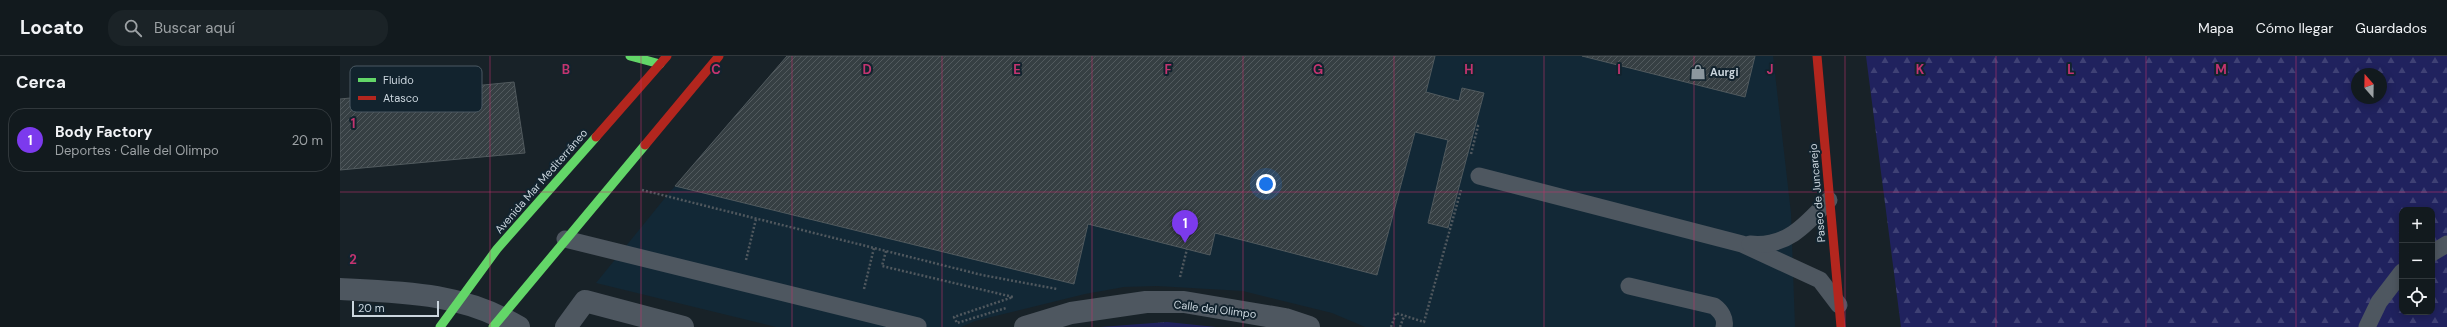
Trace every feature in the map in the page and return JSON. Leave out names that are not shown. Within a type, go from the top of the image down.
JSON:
[{"type":"street","points":[[630,56],[660,64]]},
{"type":"street","name":"Avenida Mar Mediterráneo","points":[[440,327],[458,300],[497,248],[667,56]]},
{"type":"street","points":[[340,289],[406,293],[458,300],[504,323],[565,239],[719,56]]},
{"type":"street","name":"Paseo de Juncarejo","points":[[1817,56],[1840,327]]},
{"type":"street","points":[[566,327],[585,301],[683,327]]},
{"type":"street","name":"Calle del Olimpo","points":[[1026,327],[1071,313],[1146,302],[1184,302],[1309,327]]},
{"type":"lane","points":[[1479,176],[1742,244],[1762,246],[1791,237],[1829,200]]},
{"type":"lane","points":[[565,239],[918,326]]},
{"type":"lane","points":[[1742,244],[1820,280],[1839,305]]},
{"type":"lane","points":[[2435,251],[2447,244]]},
{"type":"lane","points":[[2367,327],[2379,302],[2399,276]]},
{"type":"lane","points":[[1629,286],[1714,306],[1720,311],[1725,322],[1724,327]]},
{"type":"path","points":[[1470,156],[1478,126],[1476,125]]},
{"type":"path","points":[[612,182],[982,275],[1062,290]]},
{"type":"path","points":[[1391,327],[1396,313],[1424,322],[1462,186]]},
{"type":"path","points":[[752,238],[756,218]]},
{"type":"path","points":[[869,268],[874,248]]},
{"type":"path","points":[[886,251],[882,266],[1013,298],[954,317],[957,323],[1013,306]]},
{"type":"path","points":[[1400,327],[1404,316]]},
{"type":"shaded area","points":[[787,56],[1773,56],[1791,213],[1795,327],[1365,327],[1332,313],[1243,291],[1157,286],[1124,287],[1085,294],[975,321],[961,327],[776,327],[596,283],[669,193]]},
{"type":"green space","points":[[1866,56],[2447,56],[2447,327],[1901,327]]},
{"type":"green space","points":[[1167,322],[1216,327],[1100,327]]},
{"type":"building","points":[[787,56],[1435,56],[1426,92],[1459,101],[1462,88],[1484,93],[1448,228],[1428,223],[1448,140],[1415,132],[1377,275],[1215,233],[1210,255],[1088,224],[1074,284],[675,186]]},
{"type":"building","name":"Aurgi","points":[[1582,56],[1755,56],[1745,97]]},
{"type":"building","points":[[514,82],[525,153],[340,170],[340,99],[350,98],[350,112],[482,112],[482,85]]},
{"type":"traffic: fast","points":[[630,56],[660,64]]},
{"type":"traffic: fast","points":[[440,327],[497,249],[596,137]]},
{"type":"traffic: fast","points":[[493,327],[645,145]]},
{"type":"traffic: jam","points":[[596,137],[667,56]]},
{"type":"traffic: jam","points":[[645,145],[719,56]]},
{"type":"traffic: jam","points":[[1817,56],[1841,327]]},
{"type":"place","name":"Aurgi","points":[[1698,72]]},
{"type":"place","name":"Body Factory","points":[[1185,243]]}]
